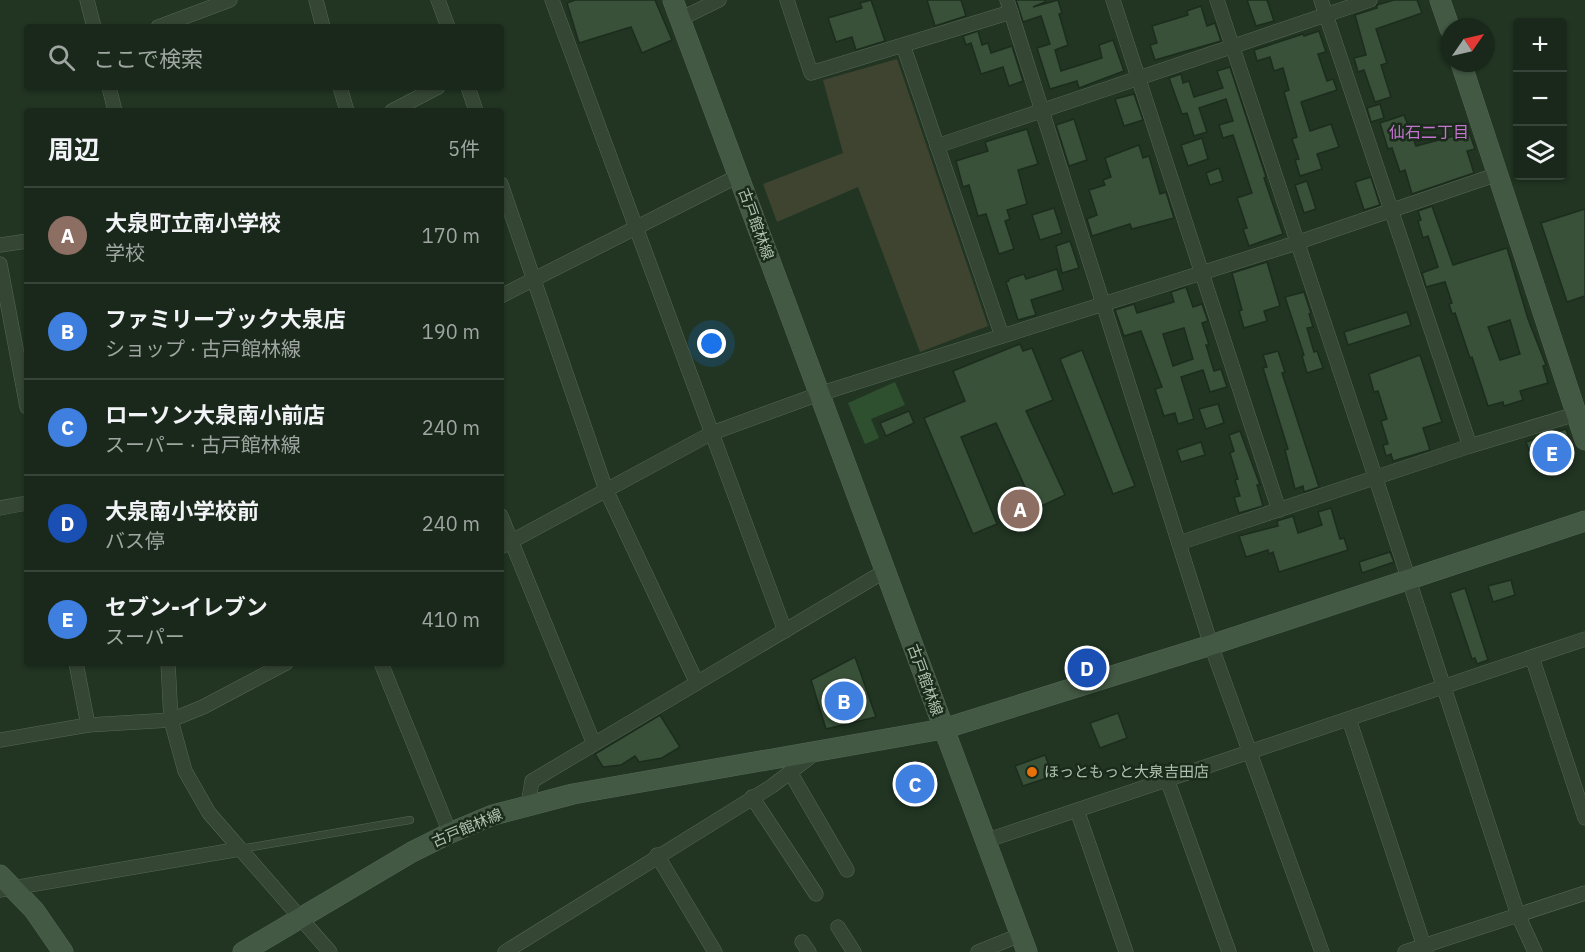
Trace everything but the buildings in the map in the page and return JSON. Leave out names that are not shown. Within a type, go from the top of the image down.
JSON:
[{"type":"main road","points":[[1440,0],[1446,18]]},
{"type":"main road","name":"古戸館林線","points":[[243,952],[412,852],[493,815],[573,794],[943,729],[676,9]]},
{"type":"main road","points":[[1464,72],[1585,440]]},
{"type":"main road","points":[[1023,943],[943,729],[1211,645],[1585,521]]},
{"type":"main road","points":[[4,884],[34,910],[63,952]]},
{"type":"street","points":[[87,0],[93,24]]},
{"type":"street","points":[[166,24],[230,0]]},
{"type":"street","points":[[316,0],[322,24]]},
{"type":"street","points":[[438,0],[447,24]]},
{"type":"street","points":[[552,0],[785,631]]},
{"type":"street","points":[[676,9],[719,0]]},
{"type":"street","points":[[787,0],[812,73],[903,45],[1009,6],[1211,645],[1322,952]]},
{"type":"street","points":[[1113,0],[1279,510]]},
{"type":"street","points":[[1217,0],[1518,915],[1535,952]]},
{"type":"street","points":[[1321,0],[1470,446]]},
{"type":"street","points":[[937,146],[1370,0]]},
{"type":"street","points":[[903,45],[1002,336]]},
{"type":"street","points":[[110,90],[114,108]]},
{"type":"street","points":[[341,90],[346,108]]},
{"type":"street","points":[[398,108],[432,90]]},
{"type":"street","points":[[469,90],[475,108]]},
{"type":"street","points":[[594,744],[506,544],[712,433],[819,394],[1298,242],[1498,174]]},
{"type":"street","points":[[504,294],[738,176]]},
{"type":"street","points":[[504,193],[606,490],[697,682]]},
{"type":"street","points":[[0,245],[24,241]]},
{"type":"street","points":[[0,264],[24,390]]},
{"type":"street","points":[[1179,543],[1470,446],[1576,414]]},
{"type":"street","points":[[0,508],[24,504]]},
{"type":"street","points":[[528,805],[532,781],[885,572]]},
{"type":"street","points":[[985,841],[1585,639]]},
{"type":"street","points":[[1532,657],[1585,818]]},
{"type":"street","points":[[77,666],[88,725]]},
{"type":"street","points":[[168,666],[171,720],[185,771],[209,813],[330,952]]},
{"type":"street","points":[[0,740],[88,725],[171,720],[203,707],[280,666]]},
{"type":"street","points":[[382,666],[450,833]]},
{"type":"street","points":[[1349,719],[1424,949]]},
{"type":"street","points":[[513,950],[657,855],[753,797],[820,750]]},
{"type":"street","points":[[790,772],[847,870]]},
{"type":"street","points":[[1167,779],[1229,952]]},
{"type":"street","points":[[753,797],[816,894]]},
{"type":"street","points":[[1077,810],[1126,952]]},
{"type":"street","points":[[4,884],[240,849]]},
{"type":"street","points":[[657,855],[715,952]]},
{"type":"street","points":[[1405,952],[1424,949],[1585,893]]},
{"type":"street","points":[[838,927],[854,952]]},
{"type":"street","points":[[978,952],[1023,943]]},
{"type":"lane","points":[[240,849],[410,820]]},
{"type":"shaded area","points":[[897,59],[988,326],[920,352],[858,187],[777,222],[763,184],[843,153],[823,80]]},
{"type":"shaded area","points":[[895,382],[905,405],[871,419],[879,438],[865,444],[848,403]]},
{"type":"place","name":"セブン-イレブン","points":[[1552,453]]},
{"type":"place","name":"大泉町立南小学校","points":[[1020,509]]},
{"type":"place","name":"大泉南小学校前","points":[[1087,668]]},
{"type":"place","name":"ファミリーブック大泉店","points":[[844,701]]},
{"type":"place","name":"ほっともっと大泉吉田店","points":[[1032,772]]},
{"type":"place","name":"ローソン大泉南小前店","points":[[915,784]]},
{"type":"district","name":"仙石二丁目","points":[[1429,132]]}]
